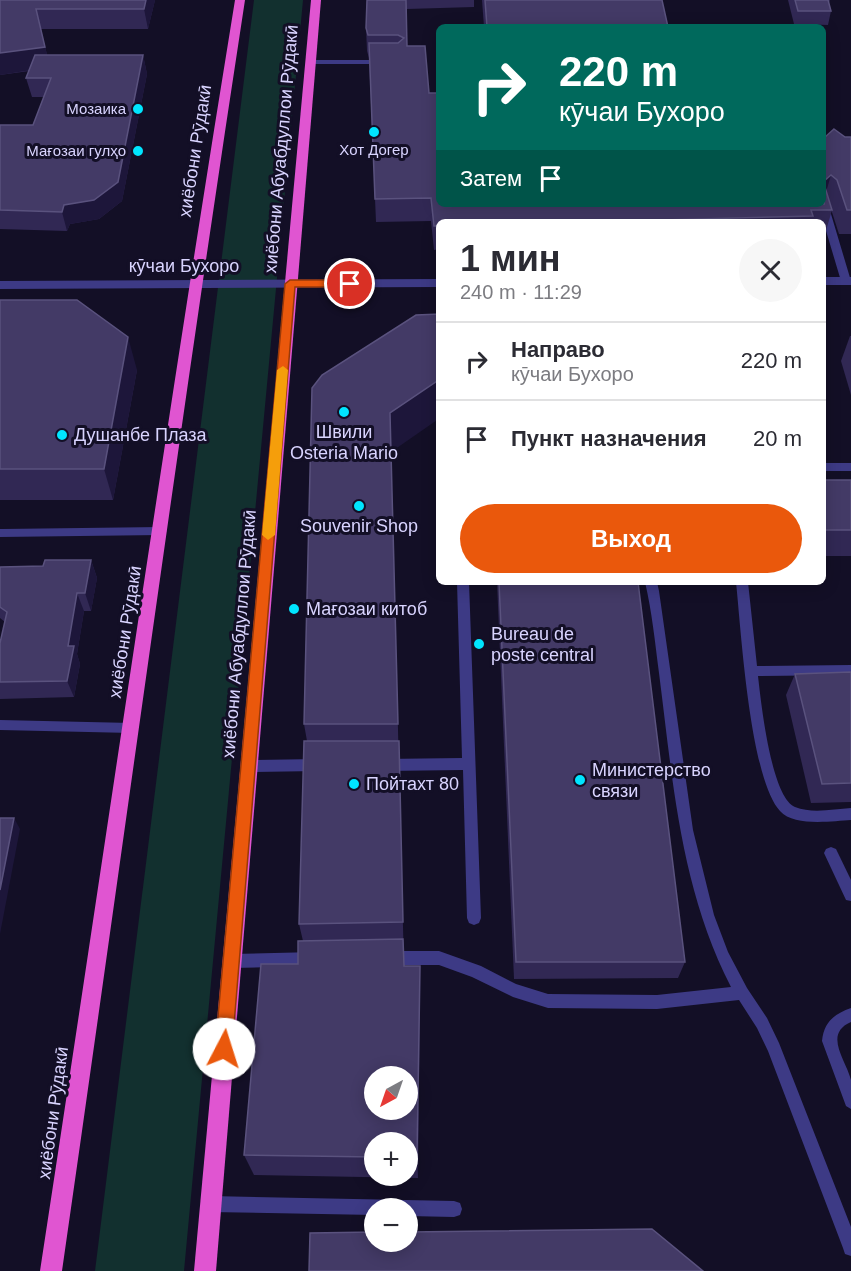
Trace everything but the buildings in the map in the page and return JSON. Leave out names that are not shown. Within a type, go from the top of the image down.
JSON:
[{"type":"highway","name":"хиёбони Рӯдакӣ","points":[[51,1271],[161,531],[195,284],[240,0]]},
{"type":"highway","name":"хиёбони Абуабдуллои Рӯдакӣ","points":[[205,1271],[316,0]]},
{"type":"street","points":[[826,281],[849,281]]},
{"type":"street","name":"кӯчаи Бухоро","points":[[0,285],[436,283]]},
{"type":"lane","points":[[310,62],[398,62]]},
{"type":"lane","points":[[824,207],[849,281]]},
{"type":"lane","points":[[826,467],[851,466]]},
{"type":"lane","points":[[2,533],[161,531]]},
{"type":"lane","points":[[463,585],[474,918]]},
{"type":"lane","points":[[651,585],[694,870],[711,930],[729,972],[762,1023],[774,1048],[851,1248]]},
{"type":"lane","points":[[742,585],[752,671],[766,762],[773,789],[784,807],[792,813],[851,814]]},
{"type":"lane","points":[[752,671],[851,670]]},
{"type":"lane","points":[[0,725],[132,728]]},
{"type":"lane","points":[[364,765],[469,764]]},
{"type":"lane","points":[[249,766],[330,765]]},
{"type":"lane","points":[[831,853],[851,895]]},
{"type":"lane","points":[[374,958],[439,958],[476,971],[513,990],[548,1001],[657,1002],[742,993]]},
{"type":"lane","points":[[232,961],[326,959]]},
{"type":"lane","points":[[851,1015],[837,1021],[830,1031],[829,1041],[851,1101]]},
{"type":"lane","points":[[210,1203],[454,1209]]},
{"type":"green space","points":[[254,0],[303,0],[184,1271],[95,1271]]},
{"type":"slow traffic","points":[[268,535],[283,370]]},
{"type":"place","name":"Мозаика","points":[[138,109]]},
{"type":"place","name":"Хот Догер","points":[[374,132]]},
{"type":"place","name":"Мағозаи гулҳо","points":[[138,151]]},
{"type":"place","name":"Швили Osteria Mario","points":[[344,412]]},
{"type":"place","name":"Душанбе Плаза","points":[[62,435]]},
{"type":"place","name":"Souvenir Shop","points":[[359,506]]},
{"type":"place","name":"Мағозаи китоб","points":[[294,609]]},
{"type":"place","name":"Bureau de poste central","points":[[479,644]]},
{"type":"place","name":"Министерство связи","points":[[580,780]]},
{"type":"place","name":"Пойтахт 80","points":[[354,784]]},
{"type":"route","points":[[224,1049],[290,284],[350,284]]}]
